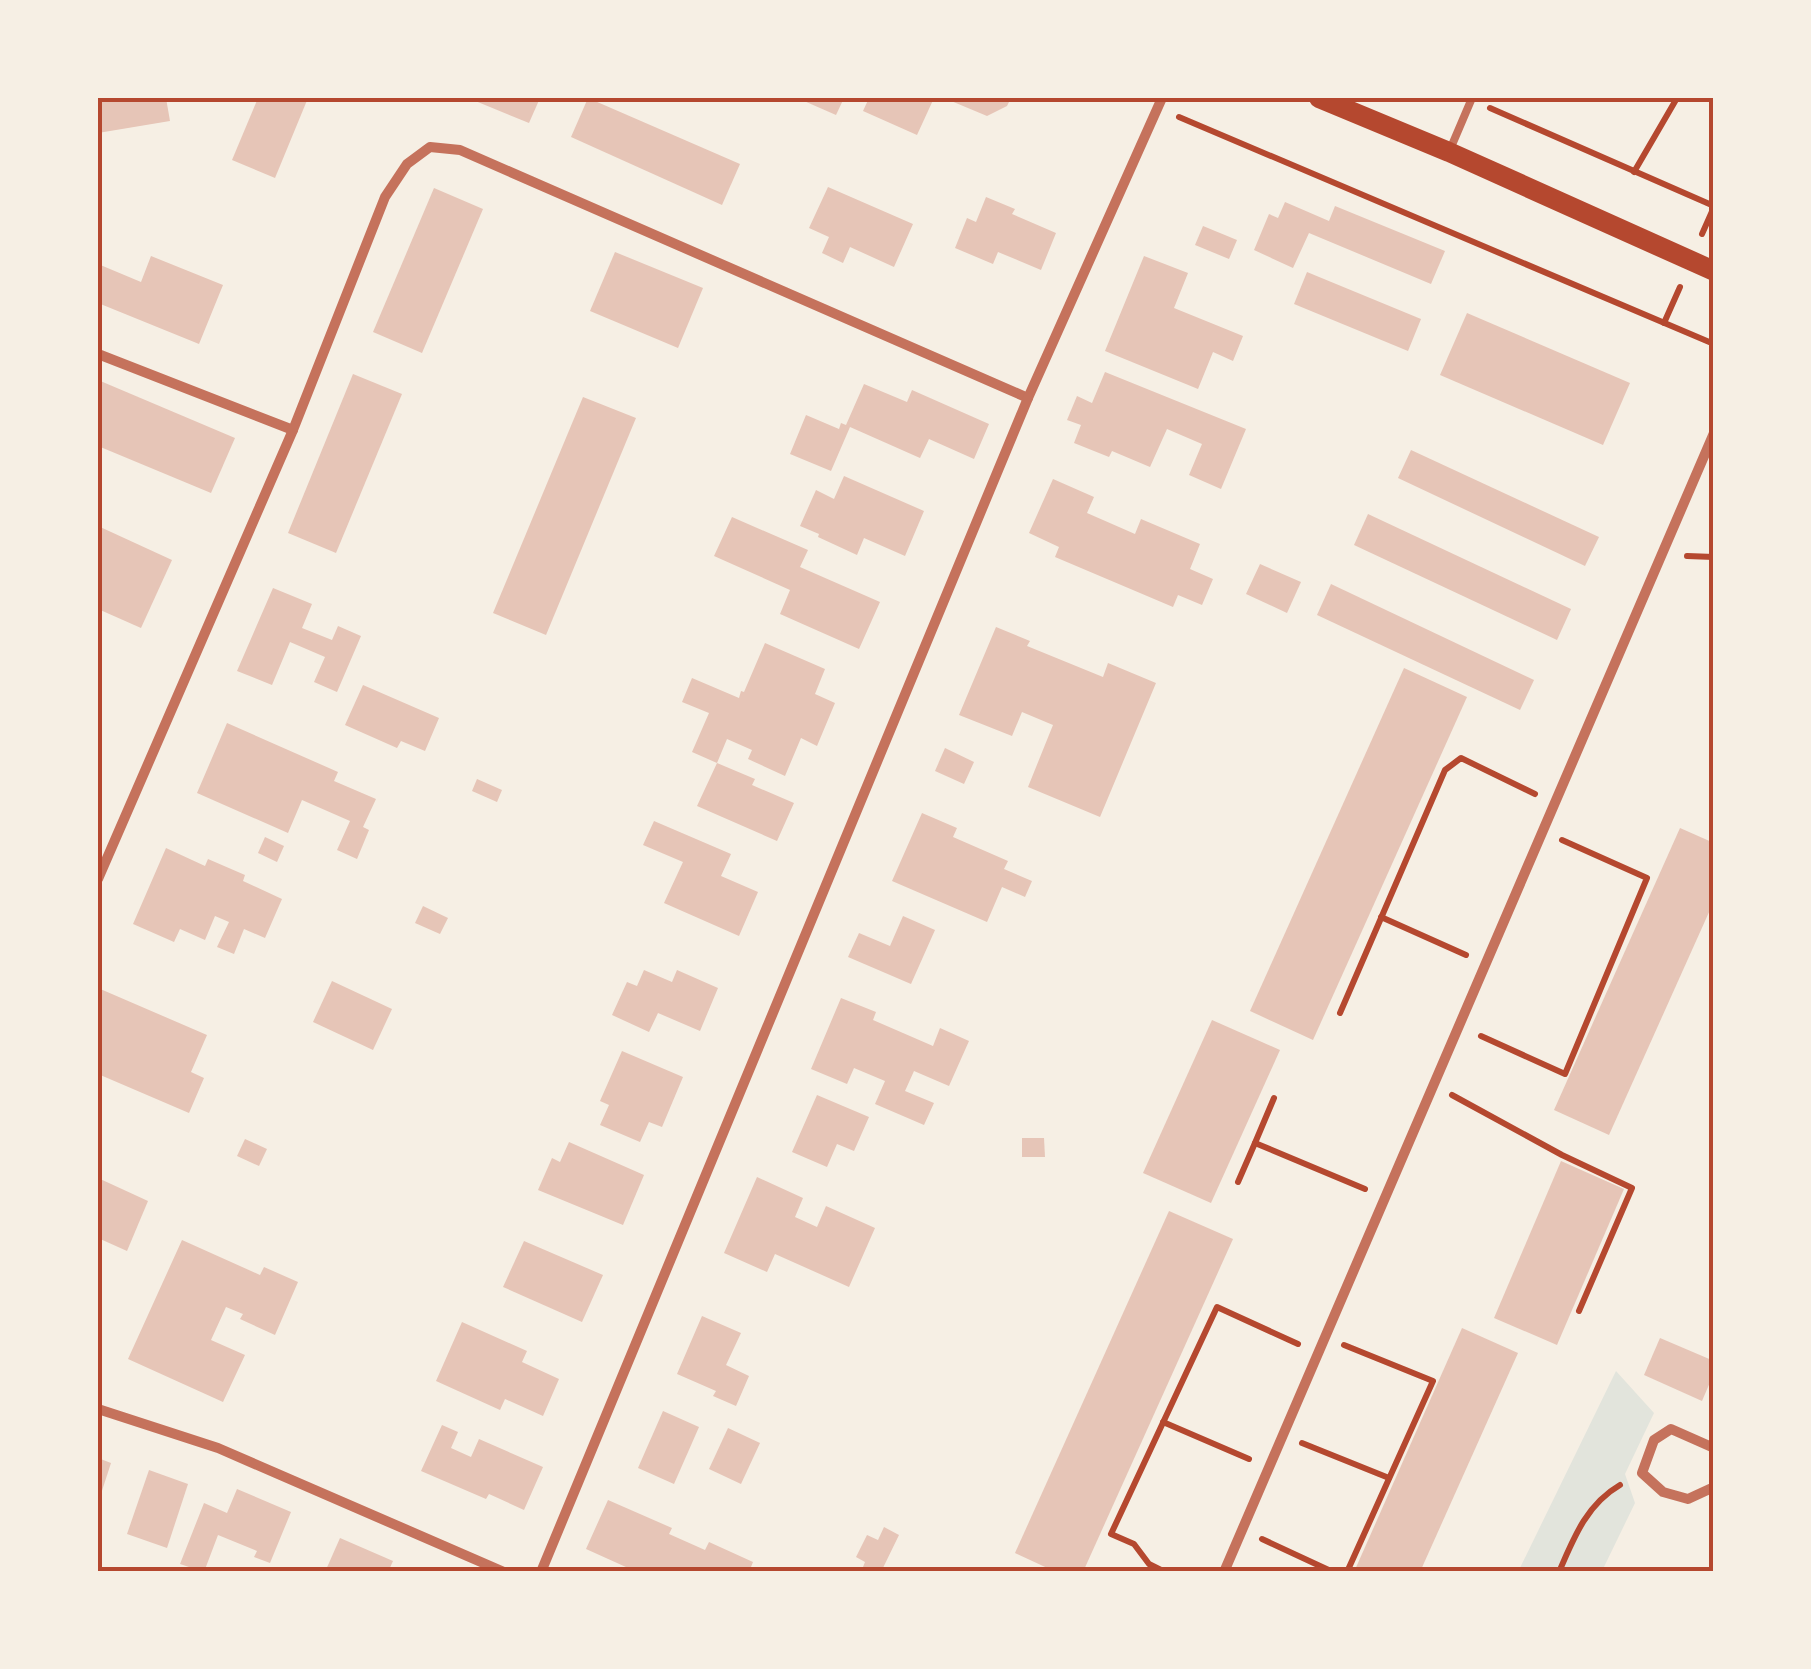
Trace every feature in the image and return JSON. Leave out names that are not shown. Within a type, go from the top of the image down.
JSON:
[{"type":"main road","points":[[1319,98],[1450,152],[1714,271]]},
{"type":"street","points":[[541,1572],[1028,398],[1159,103]]},
{"type":"street","points":[[98,880],[292,430],[386,198],[407,164],[430,147],[460,150],[1028,398]]},
{"type":"street","points":[[98,354],[292,430]]},
{"type":"street","points":[[1224,1572],[1714,432]]},
{"type":"street","points":[[98,1410],[218,1448],[504,1572]]},
{"type":"street","points":[[1714,1448],[1672,1429],[1654,1440],[1642,1473],[1662,1492],[1688,1498],[1714,1487]]},
{"type":"lane","points":[[1450,152],[1472,98]]},
{"type":"path","points":[[1472,98],[1714,206]]},
{"type":"path","points":[[1634,172],[1677,98]]},
{"type":"path","points":[[1159,103],[1714,344]]},
{"type":"path","points":[[1340,1014],[1446,770],[1460,758],[1554,804]]},
{"type":"path","points":[[1458,1026],[1565,1074],[1647,878],[1542,831]]},
{"type":"path","points":[[1381,917],[1486,963]]},
{"type":"path","points":[[1433,1084],[1562,1155],[1632,1188],[1579,1311]]},
{"type":"path","points":[[1238,1182],[1274,1098]]},
{"type":"path","points":[[1255,1143],[1385,1197]]},
{"type":"path","points":[[1164,1572],[1149,1564],[1134,1544],[1112,1534],[1217,1308],[1318,1353]]},
{"type":"path","points":[[1325,1337],[1433,1381],[1347,1572]]},
{"type":"path","points":[[1164,1422],[1269,1468]]},
{"type":"path","points":[[1283,1435],[1389,1478]]},
{"type":"path","points":[[1559,1572],[1592,1506],[1642,1473]]},
{"type":"path","points":[[1242,1530],[1334,1572]]},
{"type":"shaded area","points":[[1616,1371],[1654,1413],[1625,1474],[1635,1503],[1602,1571],[1518,1572]]},
{"type":"building","points":[[98,98],[166,98],[170,121],[98,133]]},
{"type":"building","points":[[258,98],[308,98],[275,178],[232,160]]},
{"type":"building","points":[[468,98],[540,98],[529,123]]},
{"type":"building","points":[[588,98],[740,164],[722,205],[571,137]]},
{"type":"building","points":[[844,98],[836,115],[804,101]]},
{"type":"building","points":[[869,98],[934,98],[917,135],[863,111]]},
{"type":"building","points":[[944,98],[1011,98],[1007,106],[987,116]]},
{"type":"building","points":[[828,187],[913,224],[894,267],[850,247],[843,263],[822,253],[829,237],[809,228]]},
{"type":"building","points":[[434,188],[483,209],[422,353],[373,332]]},
{"type":"building","points":[[986,197],[1015,209],[1012,214],[1056,233],[1041,270],[998,252],[993,264],[955,248],[967,218],[976,222]]},
{"type":"building","points":[[1285,202],[1329,221],[1335,206],[1445,251],[1431,284],[1309,233],[1293,268],[1254,250],[1269,214],[1278,218]]},
{"type":"building","points":[[1203,226],[1237,240],[1229,259],[1195,245]]},
{"type":"building","points":[[615,252],[703,288],[678,348],[590,311]]},
{"type":"building","points":[[151,256],[223,285],[199,344],[98,303],[98,264],[141,282]]},
{"type":"building","points":[[1144,256],[1188,273],[1174,308],[1243,336],[1233,361],[1213,352],[1198,389],[1105,351]]},
{"type":"building","points":[[1307,272],[1421,319],[1408,351],[1294,304]]},
{"type":"building","points":[[1467,313],[1630,383],[1603,445],[1440,375]]},
{"type":"building","points":[[1105,372],[1246,429],[1221,489],[1189,475],[1202,444],[1167,429],[1150,467],[1112,451],[1109,457],[1074,443],[1081,425],[1067,420],[1077,396],[1092,403]]},
{"type":"building","points":[[353,374],[402,394],[336,553],[288,533]]},
{"type":"building","points":[[98,380],[235,438],[211,493],[98,446]]},
{"type":"building","points":[[864,384],[907,402],[912,390],[989,424],[974,459],[929,439],[920,458],[850,427],[831,471],[790,454],[806,415],[839,429],[841,423],[846,425]]},
{"type":"building","points":[[583,397],[636,418],[546,635],[493,613]]},
{"type":"building","points":[[1411,450],[1599,537],[1585,566],[1398,478]]},
{"type":"building","points":[[844,476],[924,511],[905,556],[864,538],[857,555],[800,526],[816,490],[834,499]]},
{"type":"building","points":[[1053,479],[1094,497],[1087,513],[1135,534],[1141,519],[1200,544],[1190,569],[1213,579],[1202,605],[1178,595],[1173,607],[1055,557],[1059,547],[1029,533]]},
{"type":"building","points":[[1368,514],[1571,609],[1557,640],[1354,545]]},
{"type":"building","points":[[732,517],[808,550],[800,567],[880,602],[859,649],[780,614],[790,590],[714,556]]},
{"type":"building","points":[[98,526],[172,560],[141,628],[98,609]]},
{"type":"building","points":[[1260,564],[1301,582],[1287,613],[1246,594]]},
{"type":"building","points":[[1331,584],[1534,680],[1520,710],[1317,615]]},
{"type":"building","points":[[273,588],[312,604],[302,628],[332,640],[338,626],[361,636],[337,692],[314,682],[325,657],[290,642],[272,685],[237,671]]},
{"type":"building","points":[[996,627],[1030,641],[1027,646],[1103,677],[1108,663],[1156,683],[1100,817],[1028,787],[1053,725],[1022,712],[1012,736],[959,715]]},
{"type":"building","points":[[765,643],[825,669],[815,694],[835,703],[817,746],[801,738],[785,776],[748,759],[752,750],[727,739],[717,763],[692,752],[709,713],[682,702],[692,678],[739,698]]},
{"type":"building","points":[[1404,668],[1467,697],[1313,1040],[1250,1011]]},
{"type":"building","points":[[363,685],[439,718],[425,751],[401,741],[397,748],[345,725]]},
{"type":"building","points":[[227,723],[338,772],[334,781],[376,799],[363,827],[369,830],[357,859],[337,850],[350,821],[302,800],[288,833],[197,793]]},
{"type":"building","points":[[945,748],[974,762],[964,784],[935,771]]},
{"type":"building","points":[[717,763],[755,779],[752,785],[794,803],[777,841],[697,806]]},
{"type":"building","points":[[477,779],[502,790],[497,802],[472,791]]},
{"type":"building","points":[[922,813],[957,828],[953,837],[1008,861],[1004,869],[1032,881],[1025,897],[1002,887],[987,922],[892,881]]},
{"type":"building","points":[[654,821],[731,854],[721,876],[758,892],[739,936],[664,903],[683,862],[643,845]]},
{"type":"building","points":[[1680,828],[1714,843],[1714,901],[1609,1135],[1554,1110]]},
{"type":"building","points":[[265,837],[284,846],[277,862],[258,853]]},
{"type":"building","points":[[166,848],[205,866],[208,859],[245,875],[243,881],[282,899],[265,938],[244,929],[234,954],[217,947],[229,922],[215,916],[205,940],[180,929],[174,942],[133,924]]},
{"type":"building","points":[[423,906],[448,918],[440,934],[415,923]]},
{"type":"building","points":[[903,916],[935,930],[911,984],[848,957],[859,933],[890,946]]},
{"type":"building","points":[[644,970],[672,982],[677,970],[718,988],[700,1031],[658,1013],[649,1032],[612,1015],[627,982],[637,986]]},
{"type":"building","points":[[332,981],[392,1009],[373,1050],[313,1022]]},
{"type":"building","points":[[98,988],[207,1035],[191,1072],[204,1078],[189,1113],[98,1074]]},
{"type":"building","points":[[841,998],[876,1012],[873,1020],[933,1046],[940,1028],[969,1041],[949,1086],[914,1071],[905,1091],[934,1103],[924,1125],[875,1104],[885,1081],[854,1068],[847,1084],[811,1069]]},
{"type":"building","points":[[1212,1020],[1280,1050],[1211,1203],[1143,1173]]},
{"type":"building","points":[[622,1051],[683,1077],[662,1127],[649,1122],[640,1142],[600,1125],[609,1105],[600,1101]]},
{"type":"building","points":[[817,1095],[869,1117],[854,1151],[837,1144],[827,1167],[792,1152]]},
{"type":"building","points":[[1022,1138],[1044,1138],[1045,1157],[1022,1157]]},
{"type":"building","points":[[245,1139],[267,1149],[259,1166],[237,1156]]},
{"type":"building","points":[[569,1142],[644,1175],[623,1225],[538,1190],[552,1158],[560,1162]]},
{"type":"building","points":[[1561,1161],[1624,1189],[1557,1345],[1494,1318]]},
{"type":"building","points":[[757,1177],[803,1198],[795,1217],[817,1227],[826,1206],[875,1228],[849,1287],[775,1254],[767,1272],[724,1253]]},
{"type":"building","points":[[98,1178],[148,1201],[127,1251],[98,1238]]},
{"type":"building","points":[[1169,1211],[1233,1239],[1083,1572],[1056,1572],[1015,1553]]},
{"type":"building","points":[[182,1240],[260,1275],[264,1267],[298,1282],[275,1335],[240,1319],[243,1314],[226,1307],[211,1340],[245,1355],[223,1402],[128,1359]]},
{"type":"building","points":[[524,1241],[603,1275],[582,1322],[503,1287]]},
{"type":"building","points":[[702,1316],[741,1333],[726,1365],[749,1376],[736,1406],[713,1396],[716,1391],[677,1374]]},
{"type":"building","points":[[462,1322],[527,1351],[522,1362],[559,1379],[543,1416],[505,1399],[500,1410],[436,1381]]},
{"type":"building","points":[[1462,1328],[1518,1353],[1420,1572],[1354,1572]]},
{"type":"building","points":[[1660,1338],[1714,1361],[1714,1373],[1702,1401],[1644,1375]]},
{"type":"building","points":[[663,1411],[699,1427],[674,1484],[638,1468]]},
{"type":"building","points":[[442,1425],[458,1432],[451,1448],[471,1457],[479,1439],[543,1467],[524,1510],[489,1494],[486,1499],[421,1471]]},
{"type":"building","points":[[728,1428],[760,1443],[741,1484],[709,1469]]},
{"type":"building","points":[[98,1458],[111,1463],[98,1503]]},
{"type":"building","points":[[149,1470],[188,1484],[167,1548],[127,1534]]},
{"type":"building","points":[[237,1489],[291,1512],[270,1563],[254,1557],[257,1551],[218,1535],[204,1572],[180,1564],[204,1503],[227,1513]]},
{"type":"building","points":[[608,1500],[672,1528],[669,1534],[705,1550],[709,1542],[753,1562],[749,1572],[637,1572],[586,1549]]},
{"type":"building","points":[[884,1527],[899,1535],[881,1572],[861,1572],[865,1562],[856,1557],[867,1535],[878,1540]]},
{"type":"building","points":[[340,1538],[393,1561],[388,1572],[325,1572]]}]
